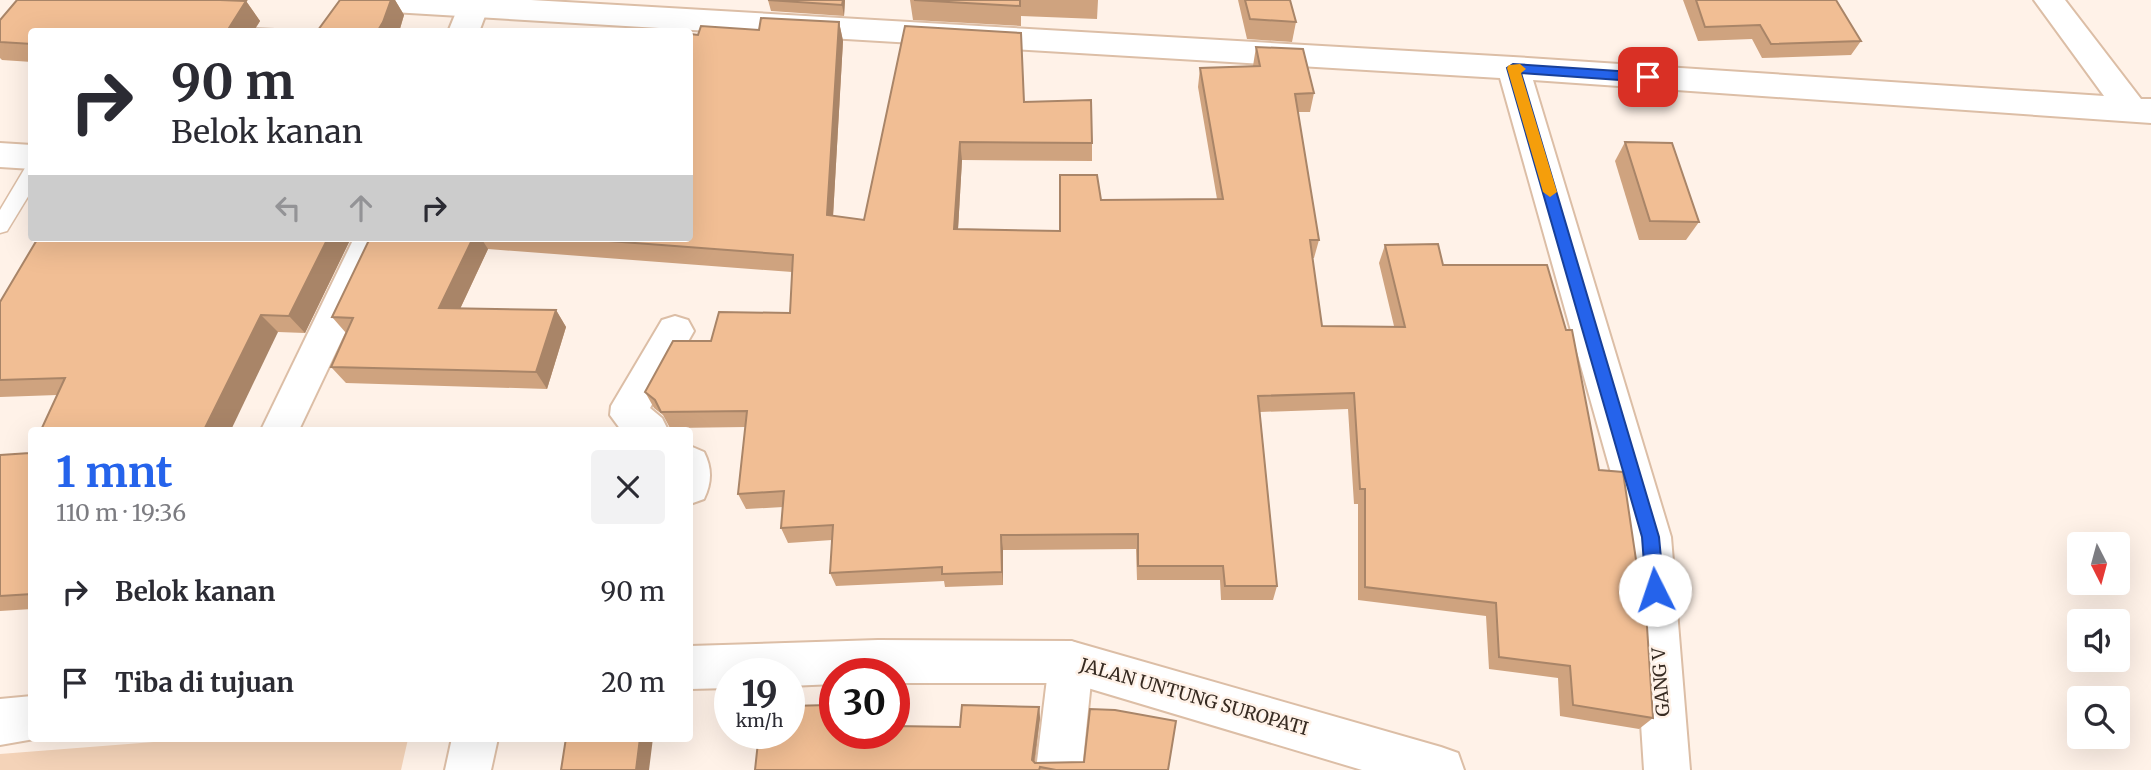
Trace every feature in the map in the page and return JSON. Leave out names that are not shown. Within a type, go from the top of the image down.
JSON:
[{"type":"street","points":[[359,0],[471,13],[1513,68],[2141,110]]},
{"type":"street","points":[[2049,0],[2141,110]]},
{"type":"street","name":"GANG V","points":[[1513,68],[1650,537],[1667,770]]},
{"type":"street","points":[[0,155],[28,157]]},
{"type":"street","points":[[281,427],[371,242]]},
{"type":"street","points":[[644,427],[630,415],[630,406],[675,331]]},
{"type":"street","name":"JALAN UNTUNG SUROPATI","points":[[693,668],[878,661],[1072,662],[1441,770]]},
{"type":"street","points":[[1059,770],[1072,662]]},
{"type":"street","points":[[0,722],[28,719]]},
{"type":"street","points":[[468,770],[474,742]]},
{"type":"lane","points":[[0,226],[28,180]]},
{"type":"shaded area","points":[[154,742],[407,742],[401,770],[0,770],[0,754]]},
{"type":"building","points":[[17,0],[246,1],[229,28],[28,28],[28,44],[0,42],[0,20]]},
{"type":"building","points":[[340,0],[391,0],[379,28],[319,28]]},
{"type":"building","points":[[768,0],[843,0],[842,5]]},
{"type":"building","points":[[914,0],[1020,0],[1020,6]]},
{"type":"building","points":[[1245,0],[1290,0],[1296,22],[1250,19]]},
{"type":"building","points":[[1696,0],[1836,0],[1861,41],[1771,44],[1760,25],[1705,27]]},
{"type":"building","points":[[761,18],[839,22],[827,215],[864,220],[905,26],[1021,33],[1024,102],[1091,100],[1092,143],[960,142],[954,229],[1060,231],[1060,175],[1097,175],[1101,200],[1223,199],[1200,68],[1260,66],[1256,47],[1303,49],[1314,93],[1295,94],[1319,240],[1310,240],[1322,326],[1405,327],[1385,245],[1438,244],[1443,265],[1547,265],[1566,330],[1572,330],[1599,470],[1623,472],[1639,580],[1644,581],[1653,718],[1573,705],[1570,666],[1499,657],[1496,603],[1365,587],[1365,489],[1360,489],[1354,393],[1258,396],[1277,586],[1225,586],[1223,566],[1138,566],[1138,534],[1001,535],[1002,572],[942,574],[942,567],[830,573],[833,525],[781,528],[784,491],[738,494],[747,411],[661,412],[655,400],[645,392],[673,341],[711,341],[719,312],[790,313],[793,255],[622,242],[693,242],[693,34],[698,35],[701,26],[759,30]]},
{"type":"building","points":[[1625,142],[1672,143],[1699,222],[1650,221]]},
{"type":"building","points":[[36,242],[326,242],[289,316],[261,315],[205,427],[42,427],[65,378],[0,380],[0,302]]},
{"type":"building","points":[[368,242],[471,242],[439,308],[556,310],[536,372],[331,367],[353,318],[332,317]]},
{"type":"building","points":[[28,453],[28,594],[0,596],[0,455]]},
{"type":"building","points":[[819,705],[819,749],[910,749],[910,726],[960,727],[962,705],[1039,707],[1032,760],[1035,763],[1084,762],[1090,709],[1115,710],[1176,721],[1168,770],[1056,770],[1040,767],[1039,770],[755,770],[757,749],[805,749],[805,706]]},
{"type":"building","points":[[565,742],[640,742],[636,770],[561,770]]},
{"type":"slow traffic","points":[[1520,69],[1513,68],[1550,192]]},
{"type":"route","points":[[1648,77],[1513,68],[1633,474],[1650,537],[1655,590]]}]
